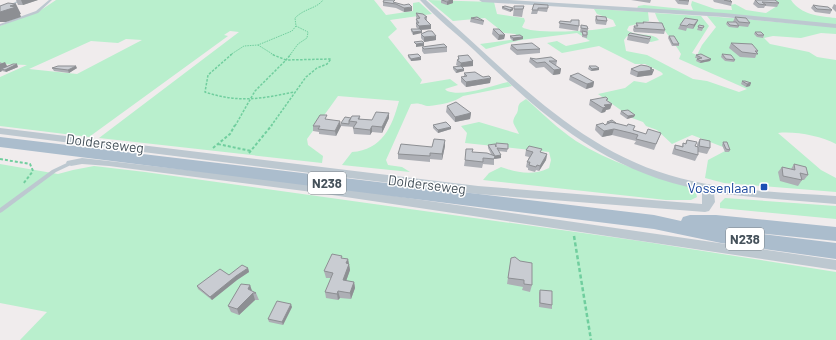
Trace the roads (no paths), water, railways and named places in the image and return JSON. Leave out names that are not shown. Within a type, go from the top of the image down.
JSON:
[{"type":"main road","name":"Dolderseweg","points":[[0,142],[654,222],[721,236],[836,251]]},
{"type":"main road","name":"Dolderseweg","points":[[654,222],[716,222],[836,234]]},
{"type":"street","points":[[423,0],[558,121],[600,150],[642,170],[662,177],[708,187],[768,195],[836,200]]},
{"type":"street","points":[[482,0],[724,15],[836,26]]},
{"type":"street","name":"Dolderseweg","points":[[0,131],[205,155],[478,190],[705,208],[709,202],[708,187]]},
{"type":"street","name":"Dolderseweg","points":[[71,163],[82,161],[109,163],[312,188],[836,265]]},
{"type":"lane","points":[[0,11],[21,0]]},
{"type":"lane","points":[[0,25],[37,12],[51,0]]},
{"type":"lane","points":[[0,211],[54,171],[71,163]]},
{"type":"place","name":"Vossenlaan","points":[[764,187]]}]
